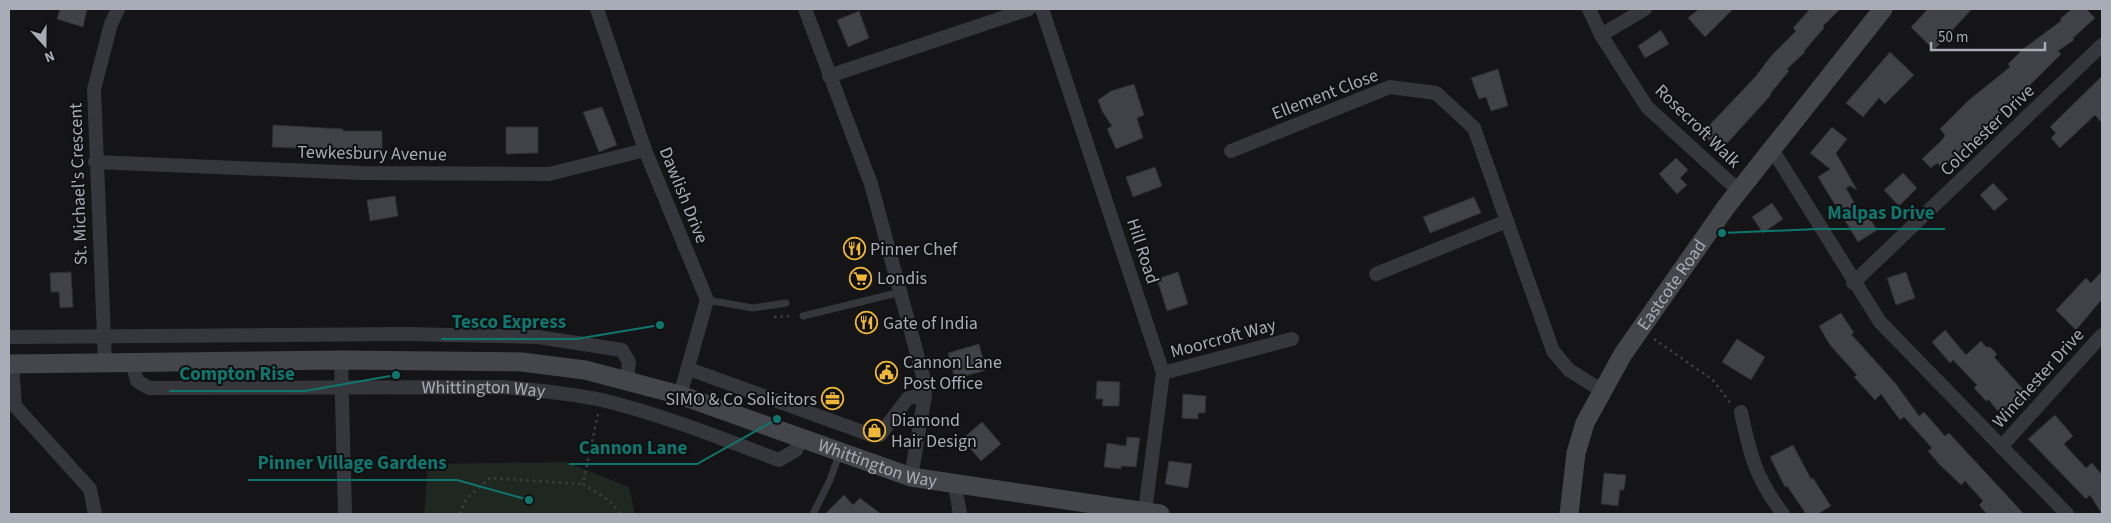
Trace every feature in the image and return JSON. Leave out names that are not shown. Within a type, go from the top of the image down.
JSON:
[{"type":"street","name":"St. Michael's Crescent","points":[[105,362],[95,162],[94,89],[111,24],[118,9]]},
{"type":"street","name":"Dawlish Drive","points":[[598,9],[646,150],[707,300]]},
{"type":"street","points":[[805,9],[871,184],[902,292],[923,376],[925,395],[910,477]]},
{"type":"street","points":[[829,76],[1029,9]]},
{"type":"street","name":"Hill Road","points":[[1042,9],[1163,373],[1152,513]]},
{"type":"street","name":"Rosecroft Walk","points":[[1588,9],[1601,35],[1647,106],[1739,190]]},
{"type":"street","points":[[1601,35],[1645,9]]},
{"type":"street","name":"Eastcote Road","points":[[1569,514],[1576,453],[1584,423],[1601,390],[1640,329],[1739,190],[1883,9]]},
{"type":"street","name":"Colchester Drive","points":[[1853,283],[2102,45]]},
{"type":"street","name":"Ellement Close","points":[[1231,151],[1390,87],[1436,93],[1474,128],[1553,351],[1569,370],[1601,390]]},
{"type":"street","points":[[1772,149],[1853,283],[1880,322],[2067,514]]},
{"type":"street","name":"Tewkesbury Avenue","points":[[95,162],[362,173],[549,174],[646,150]]},
{"type":"street","points":[[1376,274],[1507,220]]},
{"type":"street","points":[[680,395],[689,369],[707,300]]},
{"type":"street","points":[[9,337],[405,334],[538,337],[622,350],[629,362],[627,380]]},
{"type":"street","name":"Winchester Drive","points":[[2001,447],[2102,336]]},
{"type":"street","name":"Moorcroft Way","points":[[1163,373],[1292,339]]},
{"type":"street","points":[[341,360],[345,514]]},
{"type":"street","name":"Whittington Way","points":[[10,364],[341,360],[522,362],[585,370],[680,395],[910,477],[956,485],[1009,490],[1152,513]]},
{"type":"street","name":"Whittington Way","points":[[132,362],[137,381],[149,388],[504,387],[558,392],[601,400],[654,414],[779,460],[796,450],[801,439]]},
{"type":"street","points":[[10,364],[16,406],[90,489],[95,514]]},
{"type":"street","points":[[689,369],[871,435],[880,435],[908,398],[925,395]]},
{"type":"street","points":[[1741,412],[1750,455],[1764,490],[1782,514]]},
{"type":"street","points":[[956,485],[960,514]]},
{"type":"lane","points":[[803,316],[902,292]]},
{"type":"lane","points":[[707,300],[753,308],[786,303]]},
{"type":"lane","points":[[813,514],[830,480],[840,452]]},
{"type":"path","points":[[1640,329],[1714,380],[1733,405],[1741,412]]},
{"type":"path","points":[[583,484],[601,400]]},
{"type":"path","points":[[460,514],[466,499],[490,478],[583,484],[610,501],[620,514]]},
{"type":"shaded area","points":[[566,462],[629,487],[635,514],[424,514],[428,464]]},
{"type":"building","points":[[60,9],[87,9],[83,27],[57,19]]},
{"type":"building","points":[[1699,9],[1733,9],[1705,37],[1688,18]]},
{"type":"building","points":[[1810,9],[1840,9],[1823,26],[1824,28],[1805,52],[1787,69],[1789,71],[1771,95],[1720,151],[1702,133],[1796,31],[1793,28]]},
{"type":"building","points":[[1928,9],[1972,9],[1934,50],[1911,27]]},
{"type":"building","points":[[2072,9],[2086,9],[2095,18],[2073,38],[2074,40],[2058,51],[2061,54],[2025,90],[2004,106],[2006,108],[1943,169],[1937,163],[1931,168],[1922,159],[1943,139],[1945,135],[1940,129],[1969,100],[2010,67],[2008,64],[2023,49],[2061,21],[2060,19]]},
{"type":"building","points":[[859,11],[869,38],[848,47],[837,20]]},
{"type":"building","points":[[1661,30],[1669,44],[1645,58],[1638,46]]},
{"type":"building","points":[[1890,52],[1914,75],[1885,104],[1879,98],[1863,117],[1846,103]]},
{"type":"building","points":[[1498,69],[1508,106],[1491,111],[1486,97],[1479,99],[1471,78]]},
{"type":"building","points":[[2102,76],[2102,123],[2095,115],[2060,148],[2051,138],[2056,133],[2050,127]]},
{"type":"building","points":[[1134,84],[1144,115],[1137,118],[1143,138],[1116,149],[1107,129],[1112,126],[1102,111],[1098,100],[1111,91]]},
{"type":"building","points":[[602,107],[617,145],[599,152],[583,112]]},
{"type":"building","points":[[273,125],[343,129],[343,131],[382,131],[382,152],[272,147]]},
{"type":"building","points":[[506,127],[538,127],[538,153],[506,154]]},
{"type":"building","points":[[1832,127],[1847,139],[1836,153],[1857,190],[1850,186],[1846,188],[1859,212],[1864,209],[1877,230],[1858,242],[1818,177],[1830,169],[1810,153]]},
{"type":"building","points":[[1676,158],[1688,170],[1680,178],[1687,185],[1677,194],[1659,174]]},
{"type":"building","points":[[1155,167],[1162,186],[1133,197],[1126,177]]},
{"type":"building","points":[[1903,173],[1917,188],[1899,206],[1884,190]]},
{"type":"building","points":[[1993,183],[2008,199],[1994,211],[1980,195]]},
{"type":"building","points":[[395,196],[398,216],[370,221],[367,200]]},
{"type":"building","points":[[1474,197],[1481,213],[1430,233],[1423,217]]},
{"type":"building","points":[[1772,203],[1783,219],[1763,233],[1752,217]]},
{"type":"building","points":[[2102,271],[2102,299],[2076,330],[2056,310],[2086,278],[2091,283]]},
{"type":"building","points":[[71,272],[73,307],[60,308],[59,292],[51,292],[50,273]]},
{"type":"building","points":[[1178,272],[1188,304],[1167,311],[1157,279]]},
{"type":"building","points":[[1906,272],[1915,298],[1896,305],[1887,278]]},
{"type":"building","points":[[1841,313],[1854,333],[1851,334],[1896,384],[1919,416],[1924,412],[1945,436],[1949,433],[2024,514],[1987,514],[1979,505],[1983,501],[1965,481],[1961,485],[1939,464],[1928,451],[1932,448],[1904,417],[1900,420],[1881,394],[1875,400],[1854,377],[1857,375],[1830,345],[1819,326]]},
{"type":"building","points":[[1945,330],[1966,355],[1981,341],[1986,347],[1990,347],[1997,354],[1994,357],[2031,398],[2004,419],[1989,400],[1986,401],[1974,388],[1977,385],[1953,360],[1950,363],[1932,342]]},
{"type":"building","points":[[1737,339],[1765,357],[1751,380],[1722,362]]},
{"type":"building","points":[[979,344],[986,370],[955,379],[948,353]]},
{"type":"building","points":[[1097,381],[1120,382],[1119,406],[1102,406],[1103,399],[1096,399]]},
{"type":"building","points":[[1183,394],[1206,396],[1205,413],[1198,413],[1198,419],[1182,418]]},
{"type":"building","points":[[2055,415],[2073,436],[2064,444],[2086,468],[2092,463],[2102,475],[2102,514],[2090,495],[2086,499],[2028,439]]},
{"type":"building","points":[[982,422],[1001,444],[981,461],[962,439]]},
{"type":"building","points":[[1127,437],[1140,438],[1136,467],[1121,466],[1121,469],[1104,467],[1107,443],[1126,446]]},
{"type":"building","points":[[1793,445],[1811,479],[1813,478],[1831,506],[1818,514],[1806,514],[1787,486],[1785,487],[1770,457]]},
{"type":"building","points":[[1169,461],[1192,464],[1188,488],[1165,484]]},
{"type":"building","points":[[1604,473],[1626,475],[1624,490],[1620,490],[1618,506],[1601,504]]},
{"type":"building","points":[[844,495],[853,505],[860,498],[881,514],[825,514]]},
{"type":"place","name":"Malpas Drive","points":[[1722,233]]},
{"type":"place","name":"Pinner Chef","points":[[854,249]]},
{"type":"place","name":"Londis","points":[[861,278]]},
{"type":"place","name":"Gate of India","points":[[867,323]]},
{"type":"place","name":"Tesco Express","points":[[660,325]]},
{"type":"place","name":"Cannon Lane Post Office","points":[[887,372]]},
{"type":"place","name":"Compton Rise","points":[[396,375]]},
{"type":"place","name":"SIMO & Co Solicitors","points":[[833,399]]},
{"type":"place","name":"Cannon Lane","points":[[777,419]]},
{"type":"place","name":"Diamond Hair Design","points":[[875,430]]},
{"type":"place","name":"Pinner Village Gardens","points":[[529,500]]}]
